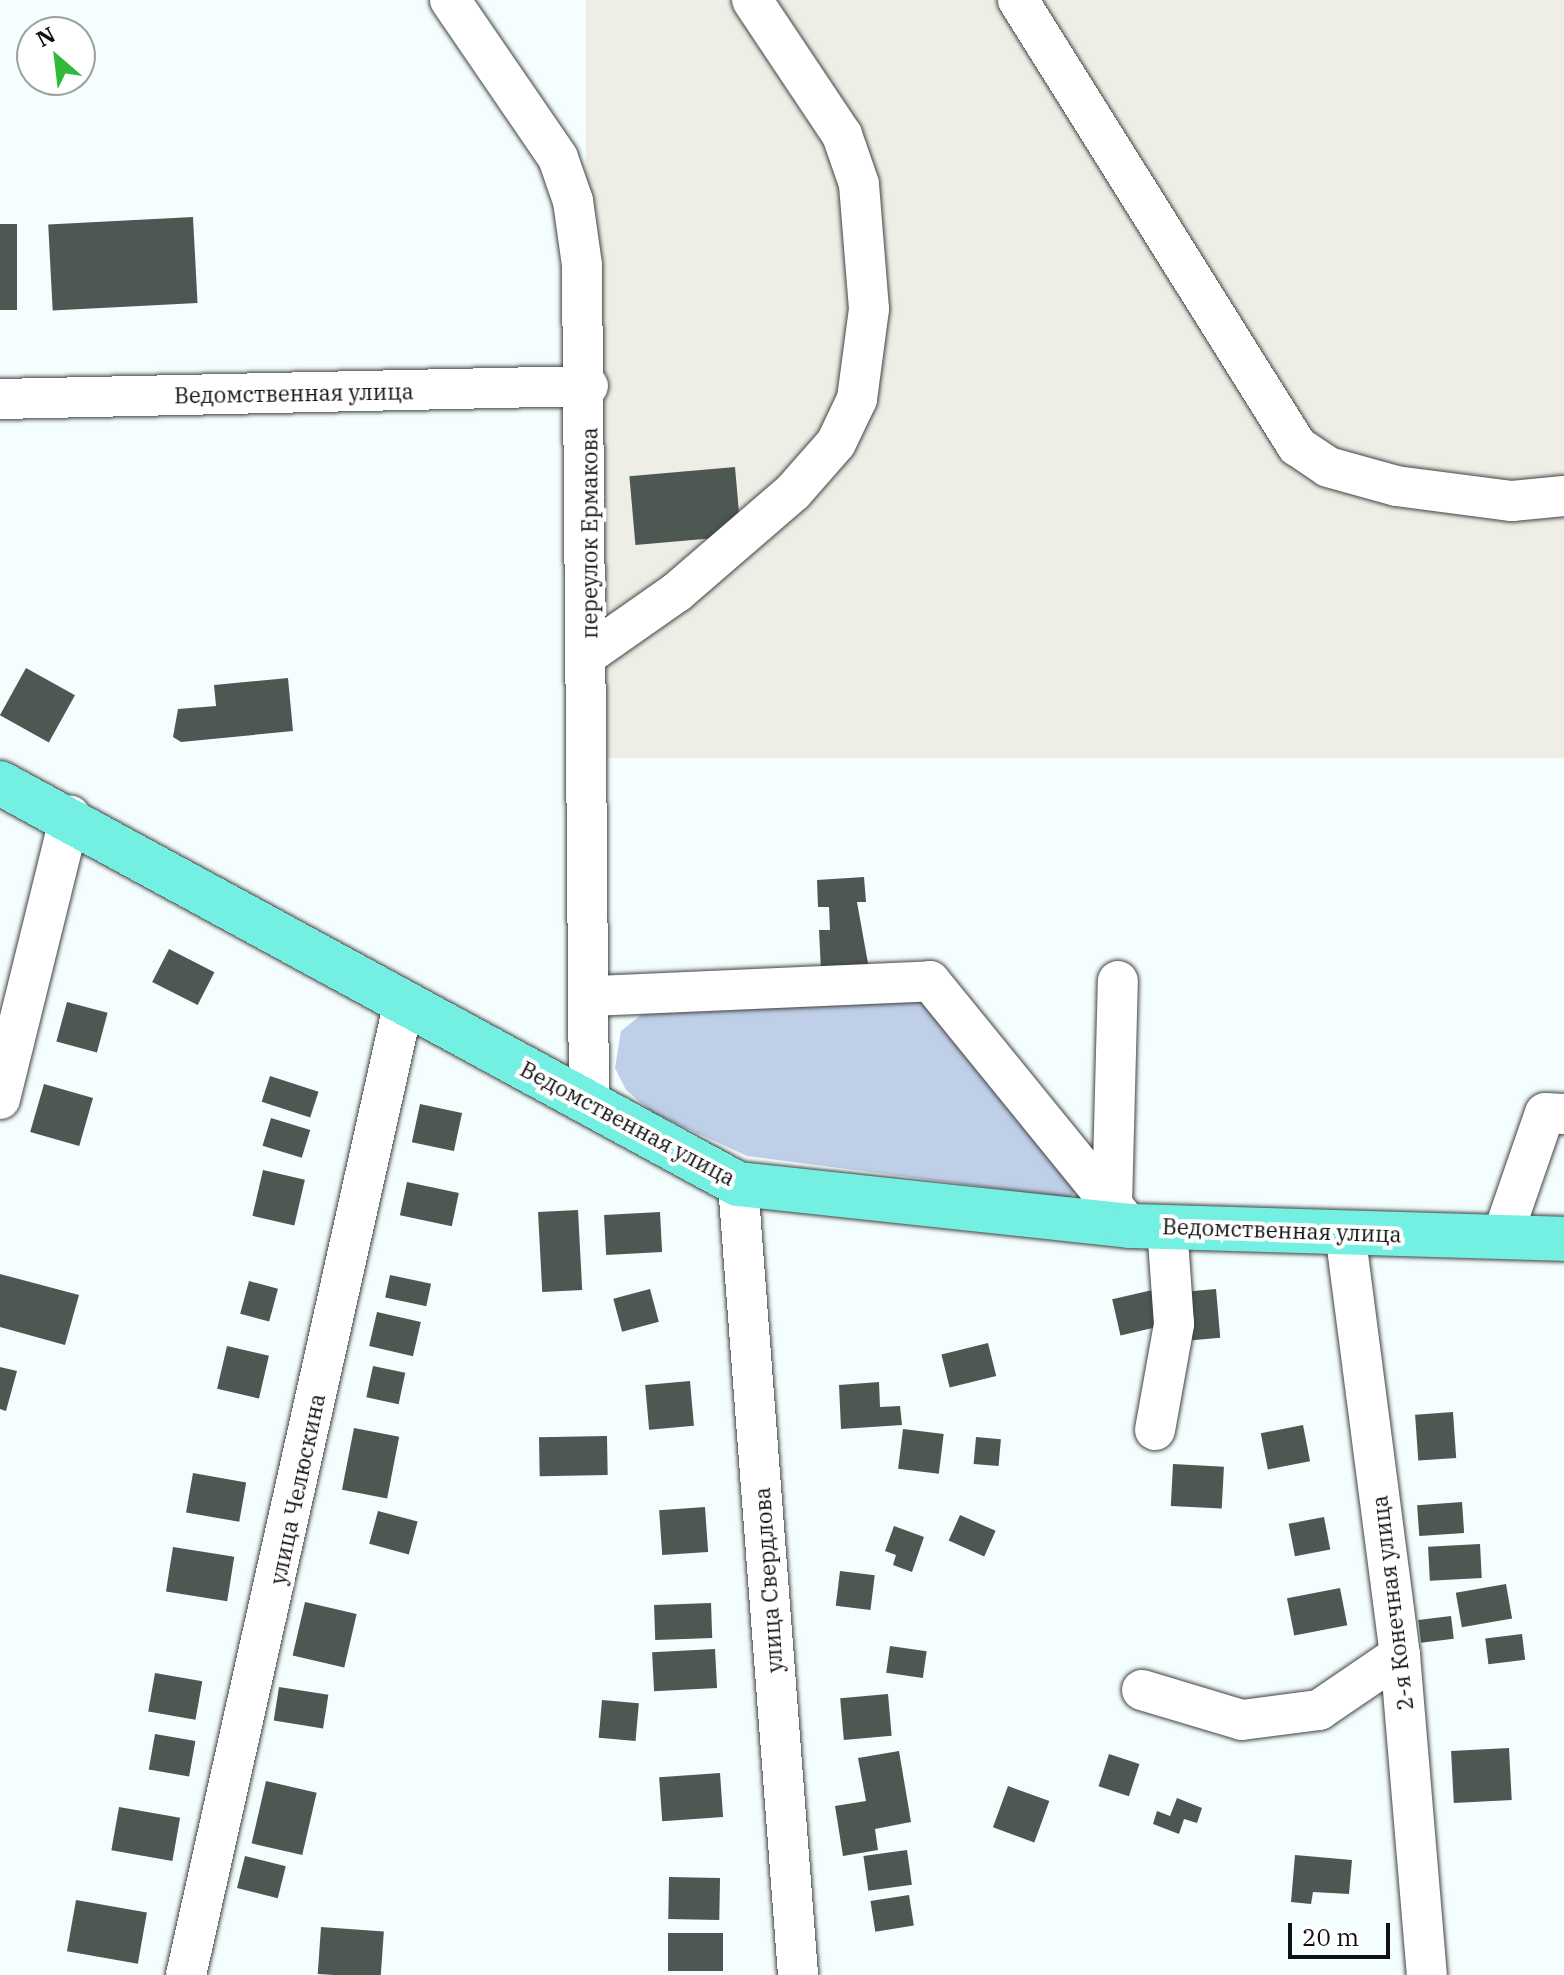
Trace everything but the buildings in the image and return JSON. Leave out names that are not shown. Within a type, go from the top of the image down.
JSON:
[{"type":"main road","name":"Ведомственная улица","points":[[0,783],[70,816],[738,1184],[1136,1219],[1345,1232],[1564,1239]]},
{"type":"street","name":"переулок Ермакова","points":[[450,0],[537,119],[568,186],[582,265],[588,386],[593,996],[589,1103]]},
{"type":"street","points":[[590,653],[677,592],[793,492],[836,443],[857,399],[869,309],[859,184],[842,135],[752,0]]},
{"type":"street","points":[[1018,0],[1297,446],[1328,467],[1396,486],[1512,501],[1564,496]]},
{"type":"street","name":"Ведомственная улица","points":[[0,399],[588,386]]},
{"type":"street","points":[[0,1099],[70,816]]},
{"type":"street","points":[[593,996],[930,981],[1136,1219]]},
{"type":"street","points":[[1118,981],[1136,1219],[1174,1324],[1155,1430]]},
{"type":"street","name":"улица Челюскина","points":[[186,1975],[404,1001]]},
{"type":"street","points":[[1502,1237],[1545,1113],[1564,1114]]},
{"type":"street","name":"улица Свердлова","points":[[738,1184],[798,1975]]},
{"type":"street","name":"2-я Конечная улица","points":[[1345,1232],[1400,1655],[1426,1973]]},
{"type":"street","points":[[1142,1690],[1242,1720],[1319,1710],[1400,1655]]},
{"type":"shaded area","points":[[586,0],[1564,0],[1564,758],[586,758]]},
{"type":"shaded area","points":[[917,994],[1078,1188],[1070,1198],[747,1156],[653,1113],[626,1090],[615,1068],[621,1031],[655,1004]]}]
